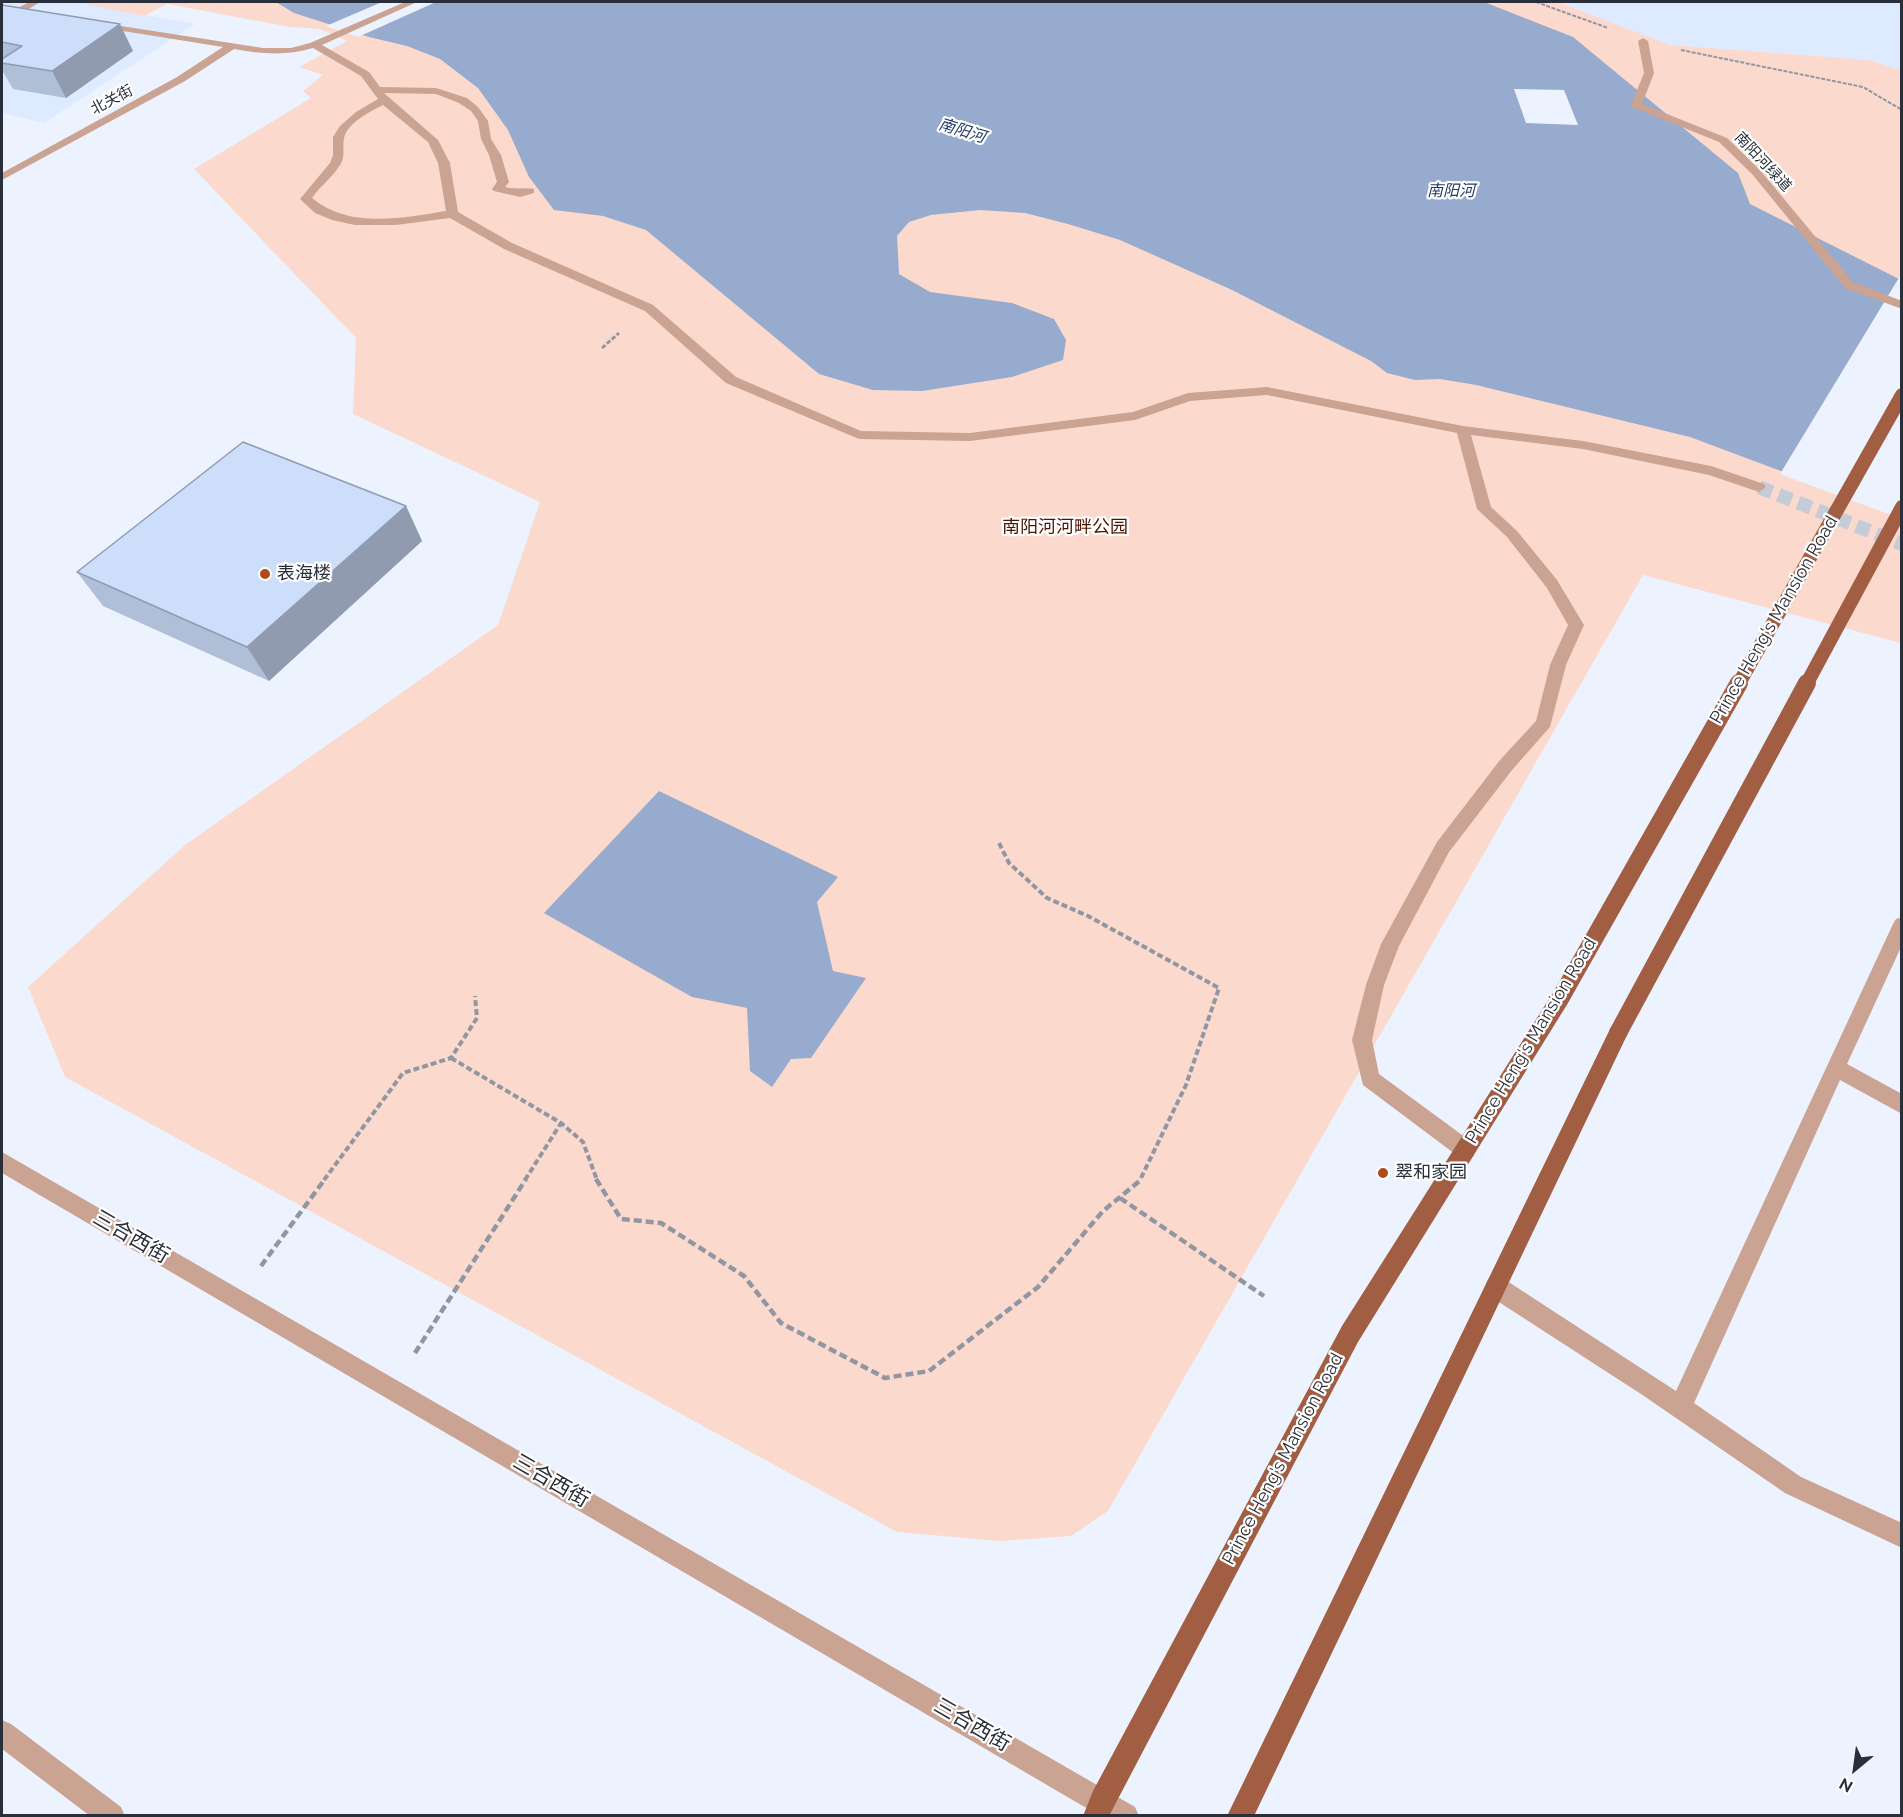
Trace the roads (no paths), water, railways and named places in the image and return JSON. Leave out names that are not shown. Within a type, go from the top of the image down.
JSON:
[{"type":"main road","name":"Prince Heng's Mansion Road","points":[[1099,1808],[1350,1334],[1561,997],[1902,395]]},
{"type":"main road","points":[[1240,1815],[1618,1033],[1902,507]]},
{"type":"street","points":[[35,2],[14,11],[41,15]]},
{"type":"street","points":[[87,22],[263,51],[291,51],[314,45],[412,2]]},
{"type":"street","name":"南阳河绿道","points":[[1643,41],[1649,73],[1636,105],[1723,140],[1756,172],[1849,285],[1902,305]]},
{"type":"street","name":"北关街","points":[[2,177],[181,79],[234,45]]},
{"type":"street","points":[[314,45],[365,74],[380,95],[433,140],[444,163],[452,214]]},
{"type":"street","points":[[530,191],[520,194],[498,189],[503,182],[495,154],[485,137],[483,121],[463,101],[452,95],[401,89],[380,95],[349,122],[339,135],[338,157],[317,181],[306,199],[312,205],[336,216],[372,222],[404,221],[452,214],[508,246],[649,308],[731,380],[859,435],[970,437],[1135,416],[1188,397],[1267,391],[1463,430],[1583,445],[1711,471],[1759,487]]},
{"type":"street","points":[[1463,430],[1484,509],[1512,534],[1552,584],[1576,625],[1558,665],[1544,723],[1506,765],[1443,847],[1390,944],[1375,985],[1362,1040],[1370,1079],[1466,1150]]},
{"type":"street","points":[[1680,1407],[1902,924]]},
{"type":"street","points":[[1836,1068],[1902,1105]]},
{"type":"street","name":"三合西街","points":[[2,1162],[393,1389],[1099,1808],[1126,1815]]},
{"type":"street","points":[[1496,1287],[1680,1407],[1793,1485],[1902,1536]]},
{"type":"street","points":[[2,1733],[112,1815]]},
{"type":"water","name":"南阳河","points":[[276,2],[1484,2],[1573,37],[1738,173],[1750,204],[1901,280],[1901,516],[1690,437],[1476,385],[1440,379],[1415,380],[1387,373],[1371,361],[1232,290],[1120,240],[1025,213],[980,210],[931,215],[909,222],[897,236],[899,274],[930,292],[1012,303],[1054,319],[1066,340],[1063,360],[1012,377],[922,391],[873,390],[819,374],[646,230],[603,216],[554,210],[529,177],[508,130],[478,88],[440,59],[407,46],[369,37],[294,13]]},
{"type":"water","points":[[659,791],[838,877],[817,902],[833,971],[866,978],[811,1058],[791,1059],[772,1087],[750,1071],[747,1008],[692,997],[544,913]]},
{"type":"tunnel","points":[[1759,487],[1902,544]]},
{"type":"place","name":"表海楼","points":[[265,574]]},
{"type":"place","name":"翠和家园","points":[[1383,1173]]},
{"type":"park label","name":"南阳河河畔公园","points":[[1065,528]]}]
